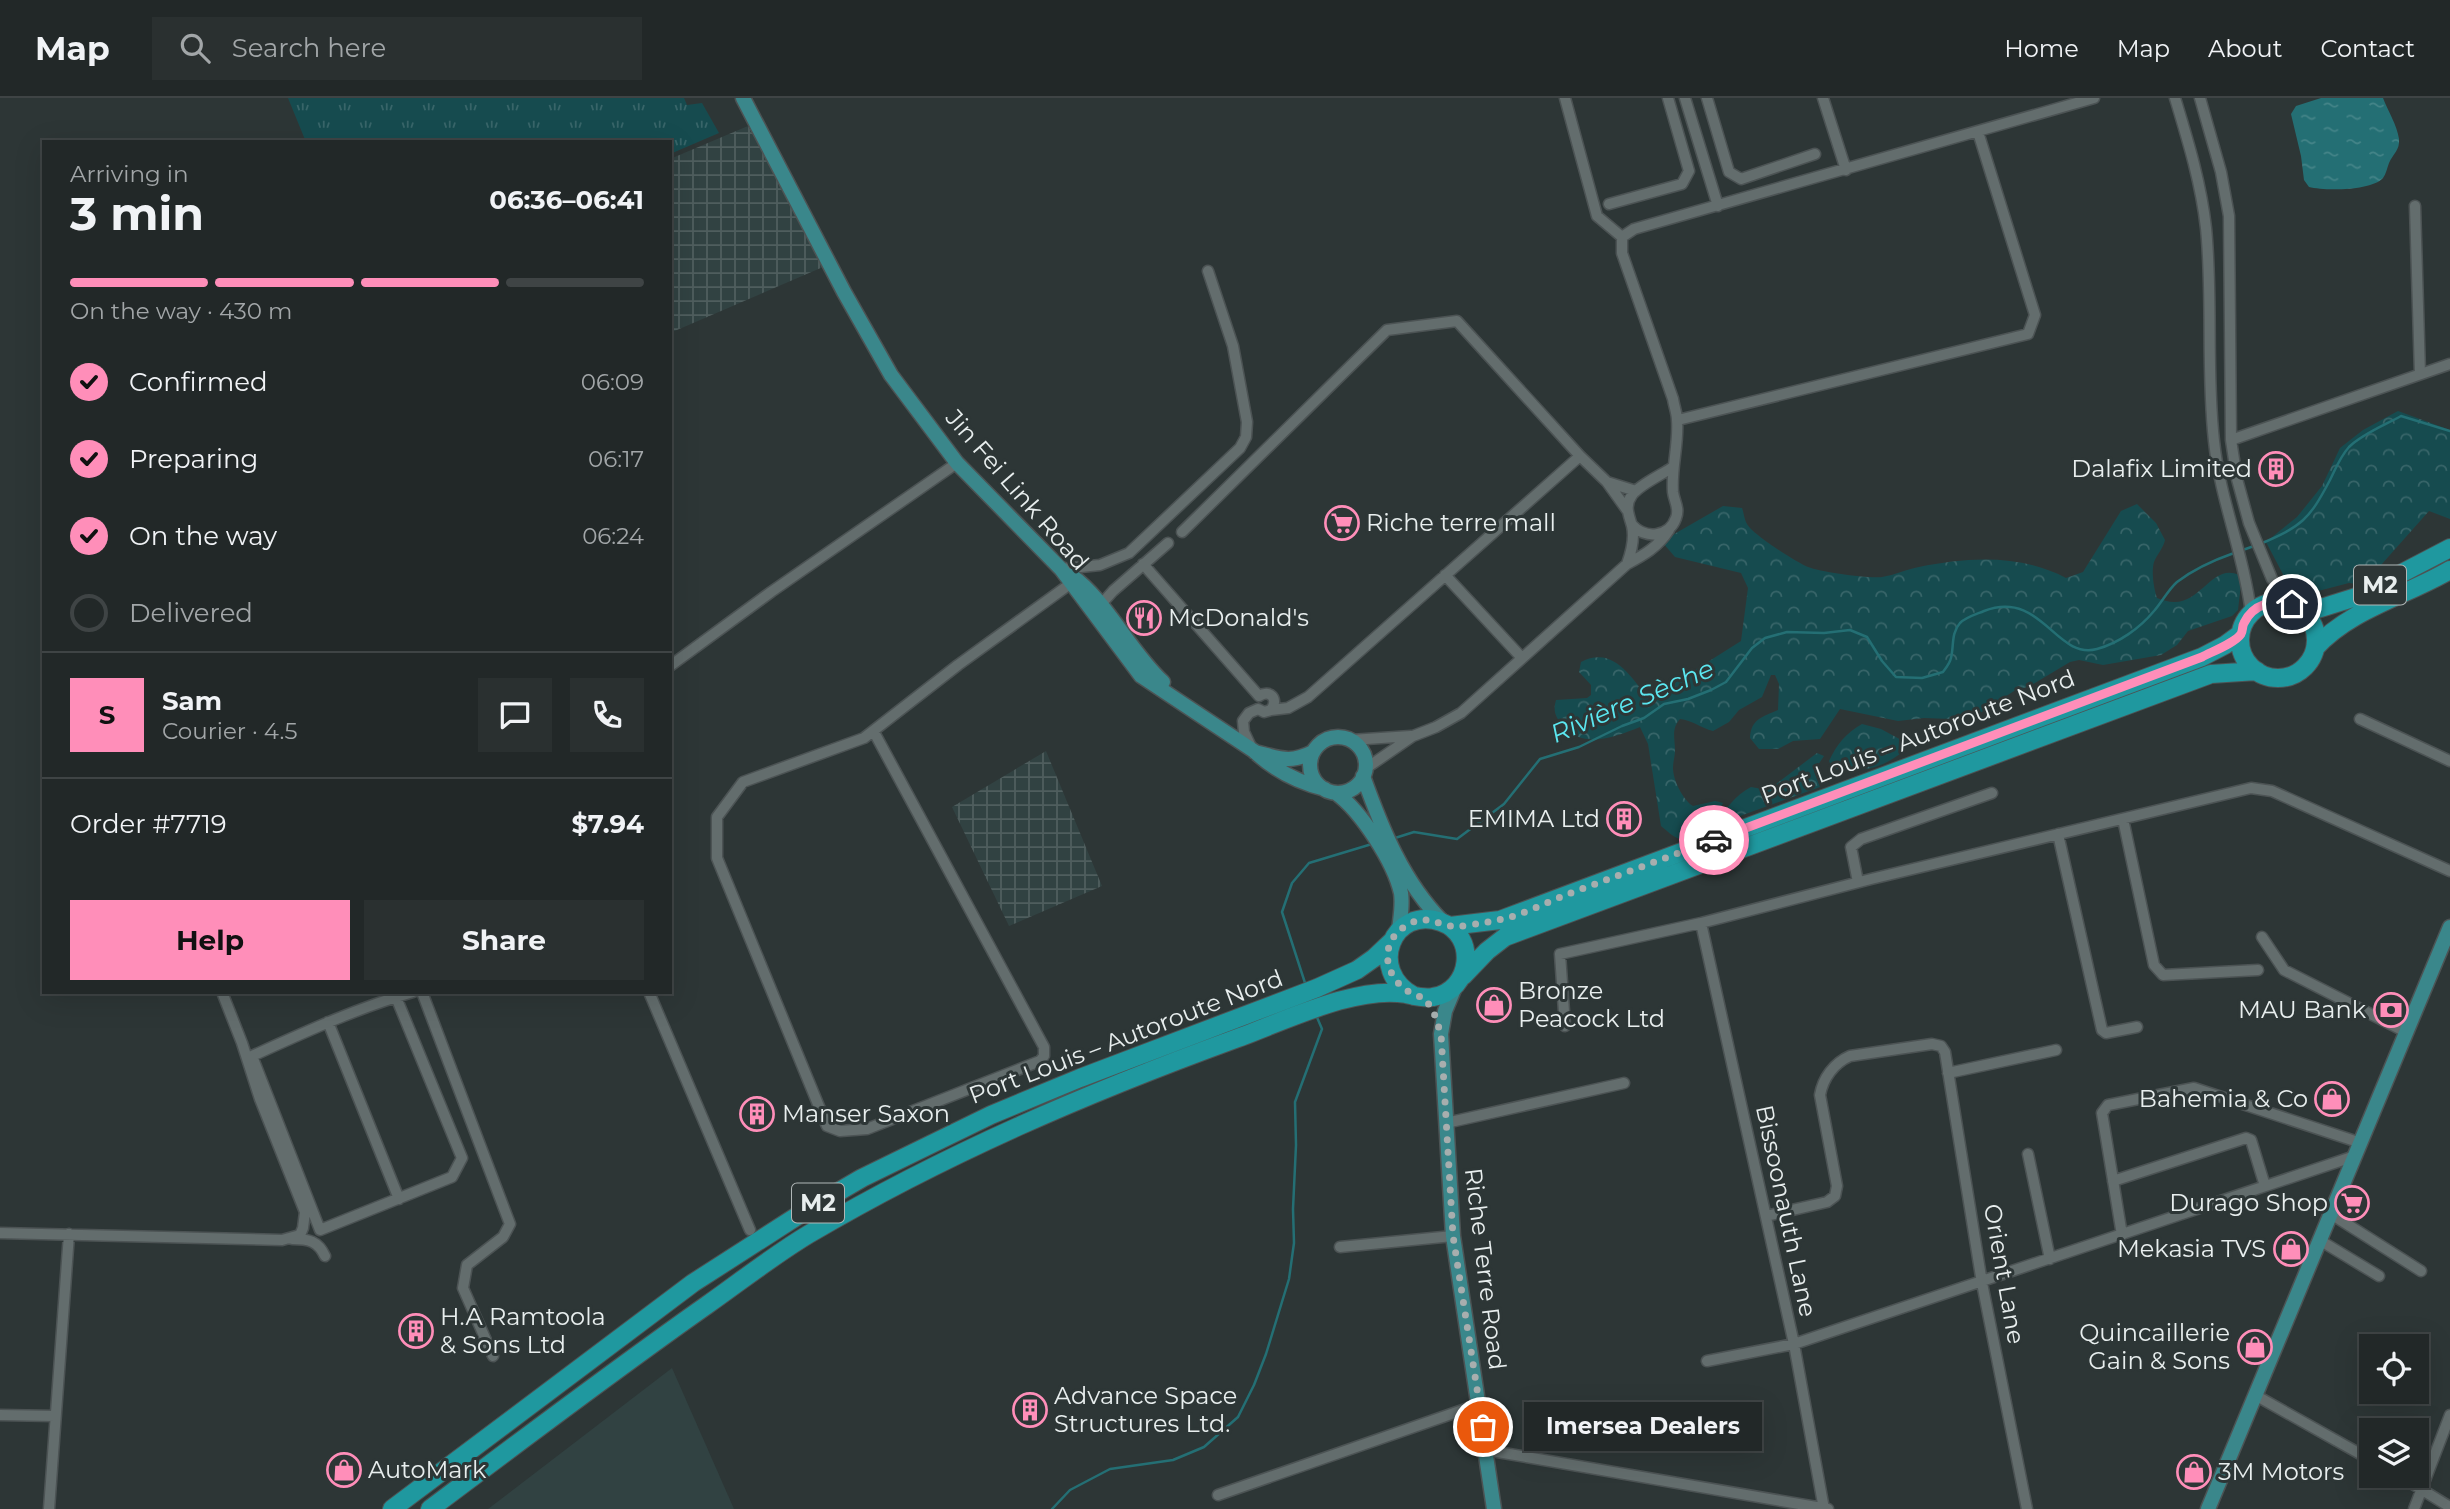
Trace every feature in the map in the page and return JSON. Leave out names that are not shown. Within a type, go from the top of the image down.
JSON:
[{"type":"highway","name":"M2","points":[[2251,613],[2273,602],[2299,609],[2356,597],[2450,548]]},
{"type":"highway","name":"M2","points":[[2257,671],[2274,678],[2292,675],[2307,664],[2315,648],[2340,625],[2422,587],[2450,570]]},
{"type":"highway","points":[[2299,609],[2315,629],[2315,648]]},
{"type":"highway","points":[[2251,613],[2244,622],[2241,634],[2242,653],[2257,671]]},
{"type":"highway","name":"Port Louis – Autoroute Nord","points":[[1446,924],[1500,920],[2202,657],[2241,634]]},
{"type":"highway","name":"Port Louis – Autoroute Nord","points":[[1459,982],[1487,951],[1505,937],[2211,674],[2257,671]]},
{"type":"highway","name":"M2","points":[[1395,936],[1408,924],[1419,920],[1431,919],[1446,924]]},
{"type":"highway","points":[[1446,924],[1460,936],[1466,949],[1466,963],[1459,982]]},
{"type":"highway","points":[[1395,936],[1388,951],[1391,973],[1396,983],[1419,997]]},
{"type":"highway","name":"Port Louis – Autoroute Nord","points":[[392,1509],[694,1283],[802,1213],[862,1178],[991,1115],[1080,1078],[1298,996],[1357,970],[1395,936]]},
{"type":"highway","name":"M2","points":[[1419,997],[1445,994],[1459,982]]},
{"type":"highway","name":"Port Louis – Autoroute Nord","points":[[430,1509],[670,1331],[806,1236],[878,1195],[1032,1119],[1192,1055],[1359,995],[1389,991],[1419,997]]},
{"type":"main road","name":"Jin Fei Link Road","points":[[743,98],[844,292],[891,375],[957,463],[1096,609],[1147,675],[1189,708],[1254,751]]},
{"type":"main road","points":[[1060,569],[1075,578],[1096,609]]},
{"type":"main road","points":[[1254,751],[1289,761],[1313,752],[1325,740],[1334,737],[1352,740],[1359,746],[1365,757],[1364,773],[1373,808],[1400,863],[1426,905],[1446,924]]},
{"type":"main road","points":[[1254,751],[1269,766],[1300,782],[1330,791],[1347,791],[1357,785],[1364,773]]},
{"type":"main road","points":[[1313,752],[1310,769],[1312,777],[1351,803],[1385,856],[1401,892],[1402,908],[1395,936]]},
{"type":"main road","points":[[2208,1509],[2321,1241],[2358,1142],[2450,927]]},
{"type":"main road","points":[[1441,1034],[1445,1011],[1459,982]]},
{"type":"main road","points":[[1419,997],[1434,1013],[1441,1034]]},
{"type":"main road","name":"Riche Terre Road","points":[[1441,1034],[1453,1236],[1494,1509]]},
{"type":"street","points":[[1364,773],[1413,736],[1436,727],[1461,712],[1627,564],[1662,542],[1678,512],[1673,495],[1678,420],[1673,399],[1622,253],[1622,237],[1597,216],[1565,98]]},
{"type":"street","points":[[1609,204],[1682,184],[1689,171],[1668,98]]},
{"type":"street","points":[[1685,98],[1718,206]]},
{"type":"street","points":[[1707,98],[1729,172],[1741,179],[1815,154]]},
{"type":"street","points":[[1823,98],[1846,170]]},
{"type":"street","points":[[1622,237],[1634,229],[2094,98]]},
{"type":"street","points":[[2175,98],[2194,161],[2206,228],[2210,388],[2220,485],[2243,563],[2251,613]]},
{"type":"street","points":[[2200,98],[2221,172],[2229,216],[2231,440],[2237,479],[2249,523],[2272,579],[2299,609]]},
{"type":"street","points":[[1678,420],[2028,334],[2035,315],[1978,132]]},
{"type":"street","points":[[2415,206],[2420,374]]},
{"type":"street","points":[[1060,569],[1100,565],[1129,553],[1240,448],[1246,437],[1247,422],[1233,346],[1208,271]]},
{"type":"street","points":[[1182,532],[1387,330],[1457,321],[1607,482],[1627,510],[1632,525],[1631,551],[1627,564]]},
{"type":"street","points":[[2231,440],[2450,364]]},
{"type":"street","points":[[1299,703],[1274,698],[1267,693],[1259,696],[1255,702],[1258,709],[1264,712],[1288,708],[1299,703],[1324,684],[1580,456]]},
{"type":"street","points":[[672,665],[957,463]]},
{"type":"street","points":[[1627,510],[1630,499],[1640,488],[1673,467]]},
{"type":"street","points":[[1607,482],[1640,488],[1662,486],[1673,495]]},
{"type":"street","points":[[1632,525],[1647,535],[1665,532],[1672,526]]},
{"type":"street","points":[[1096,609],[1168,543]]},
{"type":"street","points":[[1143,565],[1259,696]]},
{"type":"street","points":[[1445,575],[1522,658]]},
{"type":"street","points":[[874,732],[1044,1047],[1044,1056],[1040,1061],[867,1129],[841,1131],[827,1126],[717,858],[717,817],[743,782],[874,732],[937,680],[1070,584]]},
{"type":"street","points":[[1271,710],[1275,704],[1274,698]]},
{"type":"street","points":[[1254,751],[1244,732],[1242,721],[1249,713],[1258,709]]},
{"type":"street","points":[[2360,719],[2450,761]]},
{"type":"street","points":[[1352,740],[1413,736]]},
{"type":"street","points":[[1565,1026],[1560,954],[1701,923],[2251,788],[2272,791],[2450,871]]},
{"type":"street","points":[[1858,883],[1851,847],[1860,839],[1993,793]]},
{"type":"street","points":[[2123,819],[2156,970],[2163,975],[2258,970]]},
{"type":"street","points":[[2058,834],[2102,1030],[2106,1033],[2137,1027]]},
{"type":"street","name":"Bissoonauth Lane","points":[[1701,923],[1794,1345],[1826,1509]]},
{"type":"street","points":[[2262,937],[2284,970],[2406,1032]]},
{"type":"street","points":[[223,994],[260,1099],[305,1212],[303,1228],[300,1234],[292,1239]]},
{"type":"street","points":[[396,997],[462,1158],[452,1177],[320,1230],[252,1056],[328,1022],[396,997],[406,994]]},
{"type":"street","points":[[423,994],[510,1224],[503,1237],[467,1265],[463,1288],[493,1356]]},
{"type":"street","points":[[650,994],[750,1230]]},
{"type":"street","points":[[328,1022],[399,1199]]},
{"type":"street","name":"Orient Lane","points":[[1766,1216],[1827,1202],[1835,1196],[1838,1186],[1820,1095],[1822,1082],[1840,1060],[1850,1056],[1932,1044],[1941,1046],[1945,1052],[1982,1283],[2027,1509]]},
{"type":"street","points":[[1948,1073],[2056,1050]]},
{"type":"street","points":[[1446,1123],[1624,1083]]},
{"type":"street","points":[[2122,1235],[2102,1113],[2108,1105],[2194,1088],[2358,1142]]},
{"type":"street","points":[[2113,1181],[2246,1138],[2251,1140],[2265,1186]]},
{"type":"street","points":[[2028,1154],[2050,1259]]},
{"type":"street","points":[[1707,1361],[1794,1345],[2353,1157]]},
{"type":"street","points":[[2331,1214],[2421,1271]]},
{"type":"street","points":[[0,1233],[292,1239],[314,1241],[325,1256]]},
{"type":"street","points":[[49,1509],[69,1234]]},
{"type":"street","points":[[1340,1247],[1453,1236]]},
{"type":"street","points":[[2321,1241],[2379,1276]]},
{"type":"street","points":[[2255,1395],[2359,1453]]},
{"type":"street","points":[[1218,1495],[1480,1404]]},
{"type":"street","points":[[0,1415],[55,1416]]},
{"type":"street","points":[[2414,1509],[2450,1415]]},
{"type":"street","points":[[1486,1450],[1826,1509]]},
{"type":"street","points":[[2422,1489],[2450,1507]]},
{"type":"shaded area","points":[[748,126],[830,264],[672,332],[672,158]]},
{"type":"shaded area","points":[[1046,751],[1102,886],[1009,926],[952,807]]},
{"type":"shaded area","points":[[672,1368],[734,1509],[488,1509]]},
{"type":"green space","points":[[288,98],[684,98],[687,105],[702,103],[719,133],[672,153],[672,140],[305,140]]},
{"type":"green space","points":[[2398,411],[2450,430],[2450,519],[2429,511],[2381,565],[2357,584],[2349,583],[2295,597],[2266,542],[2297,517],[2322,486],[2340,448],[2363,430]]},
{"type":"green space","points":[[2137,504],[2156,523],[2165,540],[2153,566],[2157,598],[2172,602],[2183,601],[2222,574],[2239,575],[2241,584],[2238,610],[2232,616],[2188,631],[2177,645],[2161,655],[2103,665],[2079,660],[2070,662],[2030,686],[2014,691],[1977,715],[1898,721],[1840,709],[1820,739],[1793,741],[1778,749],[1759,749],[1750,738],[1753,727],[1758,720],[1778,710],[1779,684],[1775,675],[1771,675],[1762,697],[1739,710],[1729,722],[1713,731],[1680,719],[1675,726],[1673,773],[1682,795],[1693,806],[1715,801],[1723,803],[1707,828],[1688,839],[1680,839],[1661,826],[1648,744],[1640,727],[1610,737],[1589,739],[1570,733],[1556,716],[1556,700],[1587,698],[1591,695],[1591,685],[1579,672],[1581,662],[1593,658],[1612,661],[1621,666],[1649,699],[1741,641],[1748,588],[1741,573],[1675,557],[1663,543],[1723,506],[1742,508],[1747,524],[1757,534],[1802,564],[1823,571],[1882,577],[1914,568],[1957,561],[1994,560],[2031,565],[2066,578],[2083,572],[2121,511]]},
{"type":"green space","points":[[1862,724],[1881,729],[1905,742],[1905,750],[1887,762],[1871,768],[1832,768],[1829,761],[1839,744]]},
{"type":"green space","points":[[1817,753],[1824,756],[1814,771],[1820,787],[1718,824],[1740,794],[1751,787],[1768,790]]},
{"type":"water","points":[[2321,98],[2383,98],[2399,143],[2383,178],[2359,188],[2309,187],[2304,180],[2291,114],[2296,106]]},
{"type":"waterway","name":"Rivière Sèche","points":[[2260,544],[2286,532],[2310,513],[2346,451],[2367,434],[2401,416],[2450,431]]},
{"type":"waterway","name":"Rivière Sèche","points":[[2240,551],[2254,546]]},
{"type":"waterway","name":"Rivière Sèche","points":[[1395,838],[1414,832],[1457,839],[1504,804],[1540,759],[1579,747],[1644,718],[1664,704],[1688,699],[1726,682],[1752,648],[1765,638],[1787,632],[1824,633],[1850,630],[1867,637],[1896,677],[1922,678],[1943,672],[1947,667],[1955,631],[1960,623],[1984,611],[2004,607],[2020,609],[2034,616],[2070,645],[2082,650],[2097,649],[2136,629],[2184,577],[2204,565],[2234,553]]},
{"type":"waterway","name":"Rivière Sèche","points":[[1306,986],[1282,912],[1292,883],[1309,863],[1372,844]]},
{"type":"waterway","name":"Rivière Sèche","points":[[1052,1509],[1070,1490],[1110,1469],[1173,1460],[1204,1447],[1238,1417],[1266,1354],[1289,1279],[1294,1243],[1295,1102],[1322,1029],[1316,1015]]},
{"type":"way so far","points":[[1483,1427],[1453,1236],[1441,1034],[1434,1013],[1425,998],[1414,996],[1396,983],[1388,962],[1388,951],[1399,932],[1408,924],[1419,920],[1431,919],[1450,926],[1500,920],[1714,840]]},
{"type":"place","name":"Dalafix Limited","points":[[2276,469]]},
{"type":"place","name":"Riche terre mall","points":[[1342,523]]},
{"type":"place","name":"McDonald's","points":[[1144,618]]},
{"type":"place","name":"EMIMA Ltd","points":[[1624,819]]},
{"type":"place","name":"Bronze Peacock Ltd","points":[[1494,1005]]},
{"type":"place","name":"MAU Bank","points":[[2391,1010]]},
{"type":"place","name":"Bahemia & Co","points":[[2332,1099]]},
{"type":"place","name":"Manser Saxon","points":[[757,1114]]},
{"type":"place","name":"Durago Shop","points":[[2352,1203]]},
{"type":"place","name":"Mekasia TVS","points":[[2291,1249]]},
{"type":"place","name":"H.A Ramtoola & Sons Ltd","points":[[416,1331]]},
{"type":"place","name":"Quincaillerie Gain & Sons","points":[[2255,1347]]},
{"type":"place","name":"Advance Space Structures Ltd.","points":[[1030,1410]]},
{"type":"place","name":"Imersea Dealers","points":[[1483,1427]]},
{"type":"place","name":"AutoMark","points":[[344,1470]]},
{"type":"place","name":"3M Motors","points":[[2194,1472]]},
{"type":"route","points":[[1714,840],[2202,657],[2241,634],[2244,622],[2255,609],[2273,602],[2292,604]]}]
